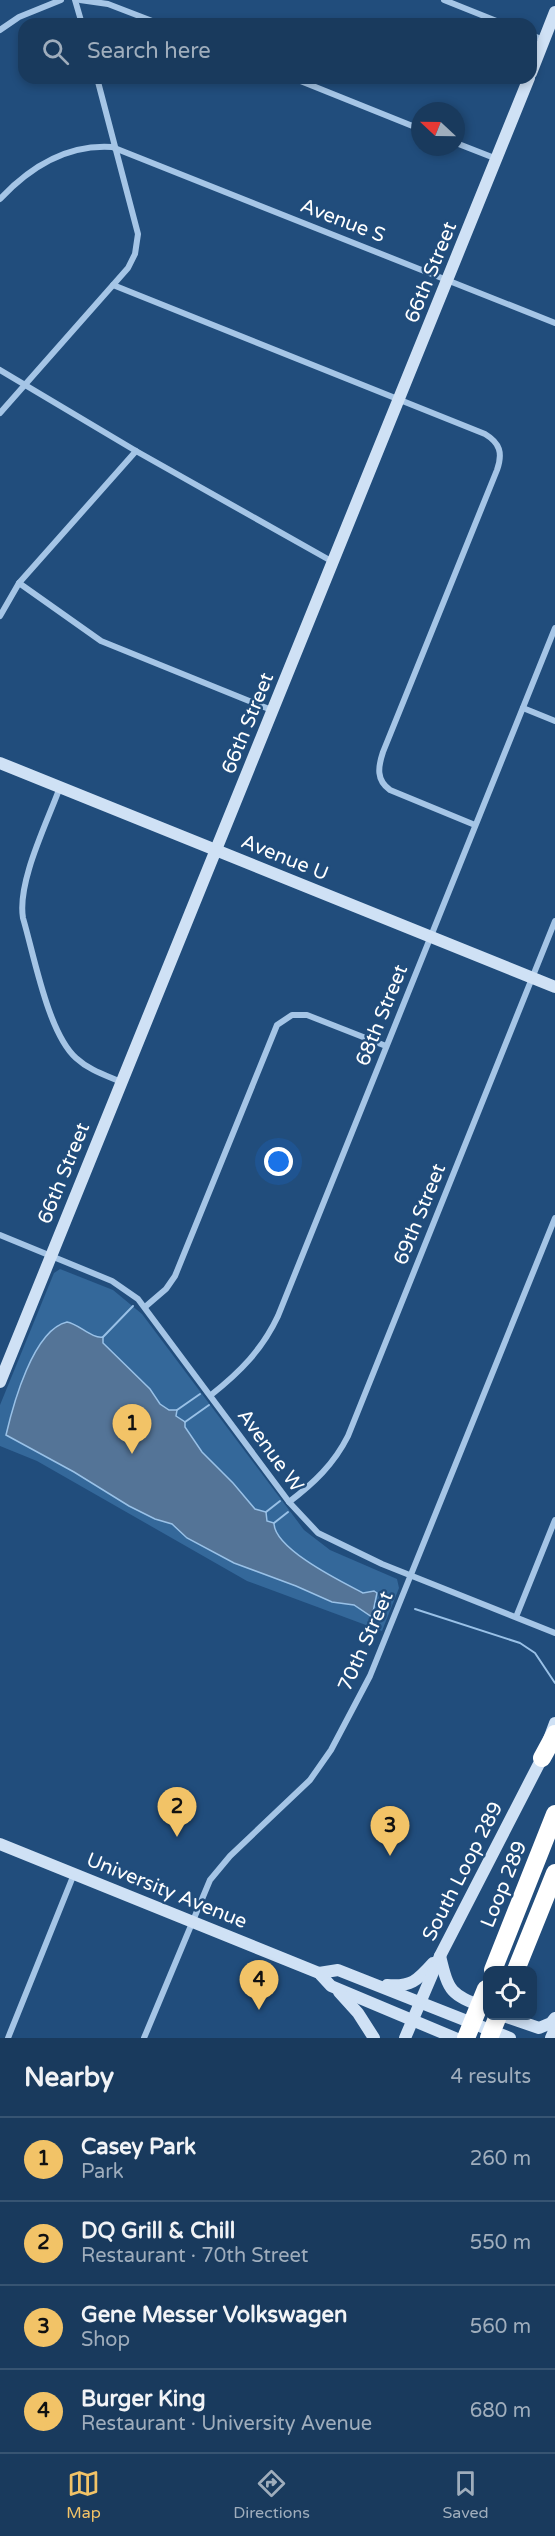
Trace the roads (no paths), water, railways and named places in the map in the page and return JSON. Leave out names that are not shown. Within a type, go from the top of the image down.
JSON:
[{"type":"highway","points":[[542,1758],[555,1734]]},
{"type":"highway","name":"Loop 289","points":[[495,1966],[555,1814]]},
{"type":"highway","points":[[518,1966],[555,1873]]},
{"type":"highway","points":[[466,2038],[483,1997]]},
{"type":"highway","points":[[489,2038],[496,2020]]},
{"type":"street","points":[[0,30],[19,16],[61,0]]},
{"type":"street","points":[[75,0],[80,18]]},
{"type":"street","points":[[80,0],[118,7],[145,18]]},
{"type":"street","points":[[444,0],[489,18]]},
{"type":"street","points":[[537,58],[555,12]]},
{"type":"street","points":[[537,37],[544,40]]},
{"type":"street","points":[[0,413],[128,268],[135,254],[138,241],[118,150],[100,84]]},
{"type":"street","points":[[308,84],[411,125]]},
{"type":"street","name":"66th Street","points":[[0,1382],[527,84]]},
{"type":"street","name":"Avenue S","points":[[0,199],[39,165],[58,155],[96,146],[118,150],[555,323]]},
{"type":"street","points":[[465,147],[497,159]]},
{"type":"street","points":[[113,285],[485,434],[493,439],[500,449],[497,470],[380,763],[382,782],[397,794],[475,825]]},
{"type":"street","points":[[0,370],[136,451],[333,562]]},
{"type":"street","points":[[0,616],[19,583],[136,451]]},
{"type":"street","points":[[19,583],[101,641],[273,711]]},
{"type":"street","name":"68th Street","points":[[211,1395],[244,1367],[272,1330],[555,628]]},
{"type":"street","points":[[523,708],[555,721]]},
{"type":"street","name":"Avenue U","points":[[0,763],[555,987]]},
{"type":"street","points":[[60,787],[28,874],[22,904],[23,918],[53,1021],[63,1042],[89,1069],[121,1082]]},
{"type":"street","name":"69th Street","points":[[289,1502],[319,1478],[337,1456],[348,1436],[555,921]]},
{"type":"street","points":[[145,1307],[166,1290],[175,1276],[272,1033],[282,1020],[299,1014],[313,1017],[386,1046]]},
{"type":"street","name":"70th Street","points":[[144,2038],[206,1887],[218,1869],[296,1796],[320,1767],[370,1676],[555,1218]]},
{"type":"street","name":"Avenue W","points":[[0,1235],[112,1281],[145,1307],[289,1502],[318,1533],[333,1542],[412,1576],[555,1633]]},
{"type":"street","points":[[516,1617],[555,1520]]},
{"type":"street","name":"South Loop 289","points":[[405,2038],[440,1956],[542,1758],[555,1723]]},
{"type":"street","name":"University Avenue","points":[[0,1844],[319,1973],[331,1986],[455,2038]]},
{"type":"street","points":[[8,2038],[74,1873]]},
{"type":"street","points":[[376,1984],[405,1986],[413,1983],[440,1956]]},
{"type":"street","points":[[440,1956],[448,1987],[457,1996],[483,2007]]},
{"type":"street","name":"University Avenue","points":[[319,1973],[338,1970],[510,2038]]},
{"type":"street","points":[[331,1986],[358,2013],[374,2038]]},
{"type":"street","points":[[516,2020],[539,2028],[551,2023],[555,2018]]},
{"type":"street","points":[[551,2038],[555,2028]]},
{"type":"waterway","points":[[103,1337],[133,1306]]},
{"type":"waterway","points":[[177,1410],[200,1394]]},
{"type":"waterway","points":[[185,1422],[209,1405]]},
{"type":"waterway","points":[[266,1512],[280,1501]]},
{"type":"waterway","points":[[274,1523],[288,1512]]},
{"type":"waterway","points":[[415,1609],[520,1643],[535,1653],[555,1683]]},
{"type":"place","name":"Casey Park","points":[[132,1454]]},
{"type":"place","name":"DQ Grill & Chill","points":[[177,1837]]},
{"type":"place","name":"Gene Messer Volkswagen","points":[[390,1856]]},
{"type":"place","name":"Burger King","points":[[259,2010]]}]
